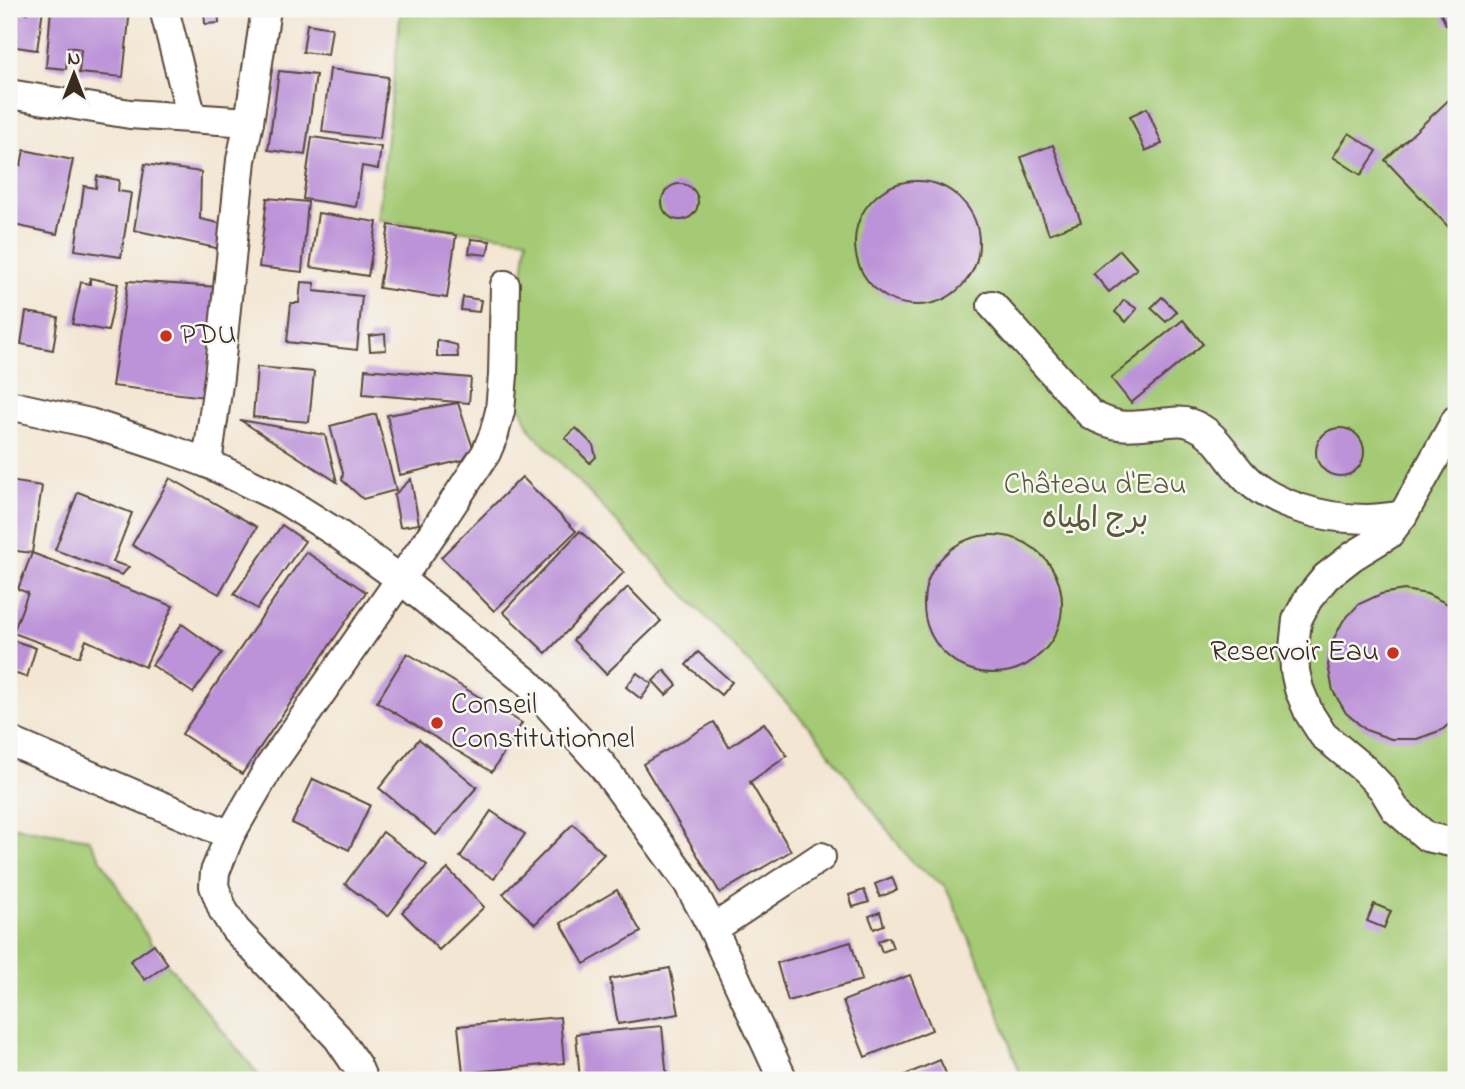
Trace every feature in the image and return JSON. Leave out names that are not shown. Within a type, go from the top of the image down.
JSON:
[{"type":"street","points":[[164,9],[192,118]]},
{"type":"street","points":[[207,463],[219,377],[241,160],[266,9]]},
{"type":"street","points":[[9,94],[130,114],[249,121]]},
{"type":"street","points":[[363,1080],[338,1038],[235,929],[223,910],[214,886],[215,872],[230,835],[270,766],[486,453],[500,411],[505,285]]},
{"type":"street","points":[[992,305],[1090,414],[1105,422],[1122,427],[1186,422],[1204,429],[1219,443],[1243,475],[1264,493],[1287,503],[1340,517],[1366,519],[1403,515]]},
{"type":"street","points":[[9,405],[90,423],[207,463],[284,500],[338,534],[400,579],[528,683],[602,765],[688,883],[713,929],[783,1080]]},
{"type":"street","points":[[1456,420],[1403,515],[1389,534],[1353,556],[1326,577],[1308,599],[1297,620],[1294,648],[1300,689],[1309,713],[1323,735],[1365,770],[1383,789],[1395,810],[1427,837],[1456,843]]},
{"type":"street","points":[[9,741],[230,835]]},
{"type":"street","points":[[713,929],[821,857]]},
{"type":"green space","name":"Château d'Eau برج المياه","points":[[401,9],[1456,9],[1456,1080],[1022,1080],[987,978],[945,886],[913,864],[813,731],[531,431],[511,383],[527,239],[378,220]]},
{"type":"green space","points":[[9,826],[89,839],[152,945],[263,1080],[9,1080]]},
{"type":"building","points":[[27,9],[43,9],[37,50],[9,46],[9,10],[27,13]]},
{"type":"building","points":[[51,9],[130,9],[123,77],[79,73],[81,49],[68,47],[66,69],[46,67]]},
{"type":"building","points":[[204,9],[218,9],[219,23],[205,24]]},
{"type":"building","points":[[1439,9],[1456,9],[1456,26],[1446,25]]},
{"type":"building","points":[[307,24],[332,28],[328,55],[303,52]]},
{"type":"building","points":[[330,69],[388,77],[380,139],[322,132]]},
{"type":"building","points":[[279,71],[316,75],[305,155],[268,150]]},
{"type":"building","points":[[1456,93],[1456,230],[1454,233],[1385,160]]},
{"type":"building","points":[[1147,108],[1162,144],[1145,151],[1130,116]]},
{"type":"building","points":[[1349,133],[1377,151],[1361,175],[1333,157]]},
{"type":"building","points":[[312,137],[381,147],[378,169],[362,166],[356,207],[303,199]]},
{"type":"building","points":[[1053,145],[1081,222],[1049,234],[1021,157]]},
{"type":"building","points":[[24,150],[73,160],[57,234],[9,224],[9,162],[21,165]]},
{"type":"building","points":[[145,164],[201,172],[200,219],[223,224],[225,250],[134,230]]},
{"type":"building","points":[[97,176],[119,180],[118,191],[131,193],[121,257],[75,250],[84,186],[96,188]]},
{"type":"building","points":[[917,181],[941,186],[961,199],[974,219],[979,243],[974,267],[961,287],[941,300],[917,305],[893,300],[873,287],[860,267],[855,243],[860,219],[873,199],[893,186]]},
{"type":"building","points":[[680,184],[693,189],[698,202],[693,215],[680,220],[667,215],[662,202],[667,189]]},
{"type":"building","points":[[267,198],[308,202],[302,272],[259,267]]},
{"type":"building","points":[[318,213],[377,222],[368,276],[310,267]]},
{"type":"building","points":[[389,225],[456,235],[447,298],[379,288]]},
{"type":"building","points":[[471,239],[490,241],[487,255],[469,253]]},
{"type":"building","points":[[1120,250],[1137,269],[1109,292],[1093,273]]},
{"type":"building","points":[[90,278],[118,284],[108,331],[72,324],[81,282],[90,284]]},
{"type":"building","name":"PDU","points":[[128,281],[218,287],[205,397],[112,386]]},
{"type":"building","points":[[301,282],[315,283],[314,291],[362,296],[357,350],[287,342],[291,303],[299,303]]},
{"type":"building","points":[[463,297],[481,300],[479,312],[461,310]]},
{"type":"building","points":[[1162,297],[1177,312],[1166,322],[1151,308]]},
{"type":"building","points":[[1124,300],[1137,309],[1126,322],[1115,312]]},
{"type":"building","points":[[26,312],[58,317],[53,350],[21,344]]},
{"type":"building","points":[[1183,320],[1203,344],[1131,403],[1111,378]]},
{"type":"building","points":[[9,322],[15,323],[13,342],[9,342]]},
{"type":"building","points":[[385,334],[386,350],[370,351],[369,336]]},
{"type":"building","points":[[437,340],[457,345],[458,357],[437,357]]},
{"type":"building","points":[[257,367],[314,372],[309,422],[253,417]]},
{"type":"building","points":[[365,369],[471,378],[469,403],[363,394]]},
{"type":"building","points":[[458,403],[476,457],[400,475],[387,415]]},
{"type":"building","points":[[376,414],[396,490],[363,499],[342,480],[343,473],[330,426]]},
{"type":"building","points":[[240,420],[325,435],[337,482]]},
{"type":"building","points":[[576,428],[593,445],[596,457],[590,463],[565,438]]},
{"type":"building","points":[[1340,428],[1357,435],[1364,452],[1357,469],[1340,476],[1323,469],[1316,452],[1323,435]]},
{"type":"building","points":[[522,477],[576,531],[494,611],[441,557]]},
{"type":"building","points":[[170,478],[257,527],[219,594],[132,545]]},
{"type":"building","points":[[411,479],[419,524],[400,527],[394,495]]},
{"type":"building","points":[[9,481],[42,486],[32,553],[9,550]]},
{"type":"building","points":[[78,492],[132,513],[113,562],[129,567],[122,575],[55,550]]},
{"type":"building","points":[[282,525],[305,541],[257,609],[234,594]]},
{"type":"building","points":[[580,531],[624,572],[546,653],[503,612]]},
{"type":"building","points":[[993,535],[1020,540],[1042,555],[1057,577],[1062,604],[1057,631],[1042,653],[1020,668],[993,673],[966,668],[944,653],[929,631],[924,604],[929,577],[944,555],[966,540]]},
{"type":"building","points":[[306,552],[366,592],[242,774],[182,734]]},
{"type":"building","points":[[32,553],[173,606],[145,667],[86,640],[79,657],[13,633],[28,593],[18,589]]},
{"type":"building","points":[[628,587],[661,621],[606,674],[573,640]]},
{"type":"building","name":"Reservoir Eau","points":[[1404,590],[1427,594],[1448,604],[1456,612],[1456,718],[1442,730],[1417,739],[1391,739],[1366,730],[1346,713],[1333,691],[1328,665],[1332,642],[1343,621],[1359,604],[1381,594]]},
{"type":"building","points":[[182,624],[222,653],[193,693],[152,665]]},
{"type":"building","points":[[9,639],[36,648],[27,677],[9,672]]},
{"type":"building","points":[[698,652],[732,682],[721,695],[686,665]]},
{"type":"building","points":[[407,653],[522,723],[492,772],[377,702]]},
{"type":"building","points":[[664,670],[677,685],[666,695],[653,681]]},
{"type":"building","points":[[637,673],[652,684],[641,699],[626,687]]},
{"type":"building","points":[[714,722],[729,747],[764,723],[787,756],[750,782],[791,851],[720,893],[643,764]]},
{"type":"building","points":[[419,739],[477,787],[436,835],[379,788]]},
{"type":"building","points":[[313,779],[370,805],[349,850],[292,823]]},
{"type":"building","points":[[491,811],[525,834],[494,879],[460,857]]},
{"type":"building","points":[[573,824],[604,854],[535,924],[503,894]]},
{"type":"building","points":[[383,832],[427,865],[388,916],[345,884]]},
{"type":"building","points":[[448,869],[484,907],[439,950],[402,912]]},
{"type":"building","points":[[892,877],[897,890],[880,897],[875,884]]},
{"type":"building","points":[[617,890],[641,932],[584,964],[561,923]]},
{"type":"building","points":[[864,890],[869,902],[853,907],[849,895]]},
{"type":"building","points":[[1374,904],[1391,911],[1384,928],[1367,921]]},
{"type":"building","points":[[880,912],[884,925],[874,929],[869,916]]},
{"type":"building","points":[[889,937],[893,948],[882,952],[878,941]]},
{"type":"building","points":[[851,942],[862,980],[788,1001],[777,963]]},
{"type":"building","points":[[154,944],[168,964],[145,980],[130,961]]},
{"type":"building","points":[[670,968],[679,1014],[618,1024],[610,979]]},
{"type":"building","points":[[910,975],[932,1030],[865,1057],[843,1001]]},
{"type":"building","points":[[560,1017],[564,1063],[463,1073],[458,1026]]},
{"type":"building","points":[[662,1026],[667,1080],[580,1080],[576,1034]]},
{"type":"building","points":[[940,1060],[949,1080],[893,1080]]},
{"type":"place","name":"PDU","points":[[166,336]]},
{"type":"place","name":"Reservoir Eau","points":[[1393,653]]},
{"type":"place","name":"Conseil Constitutionnel","points":[[437,723]]}]
